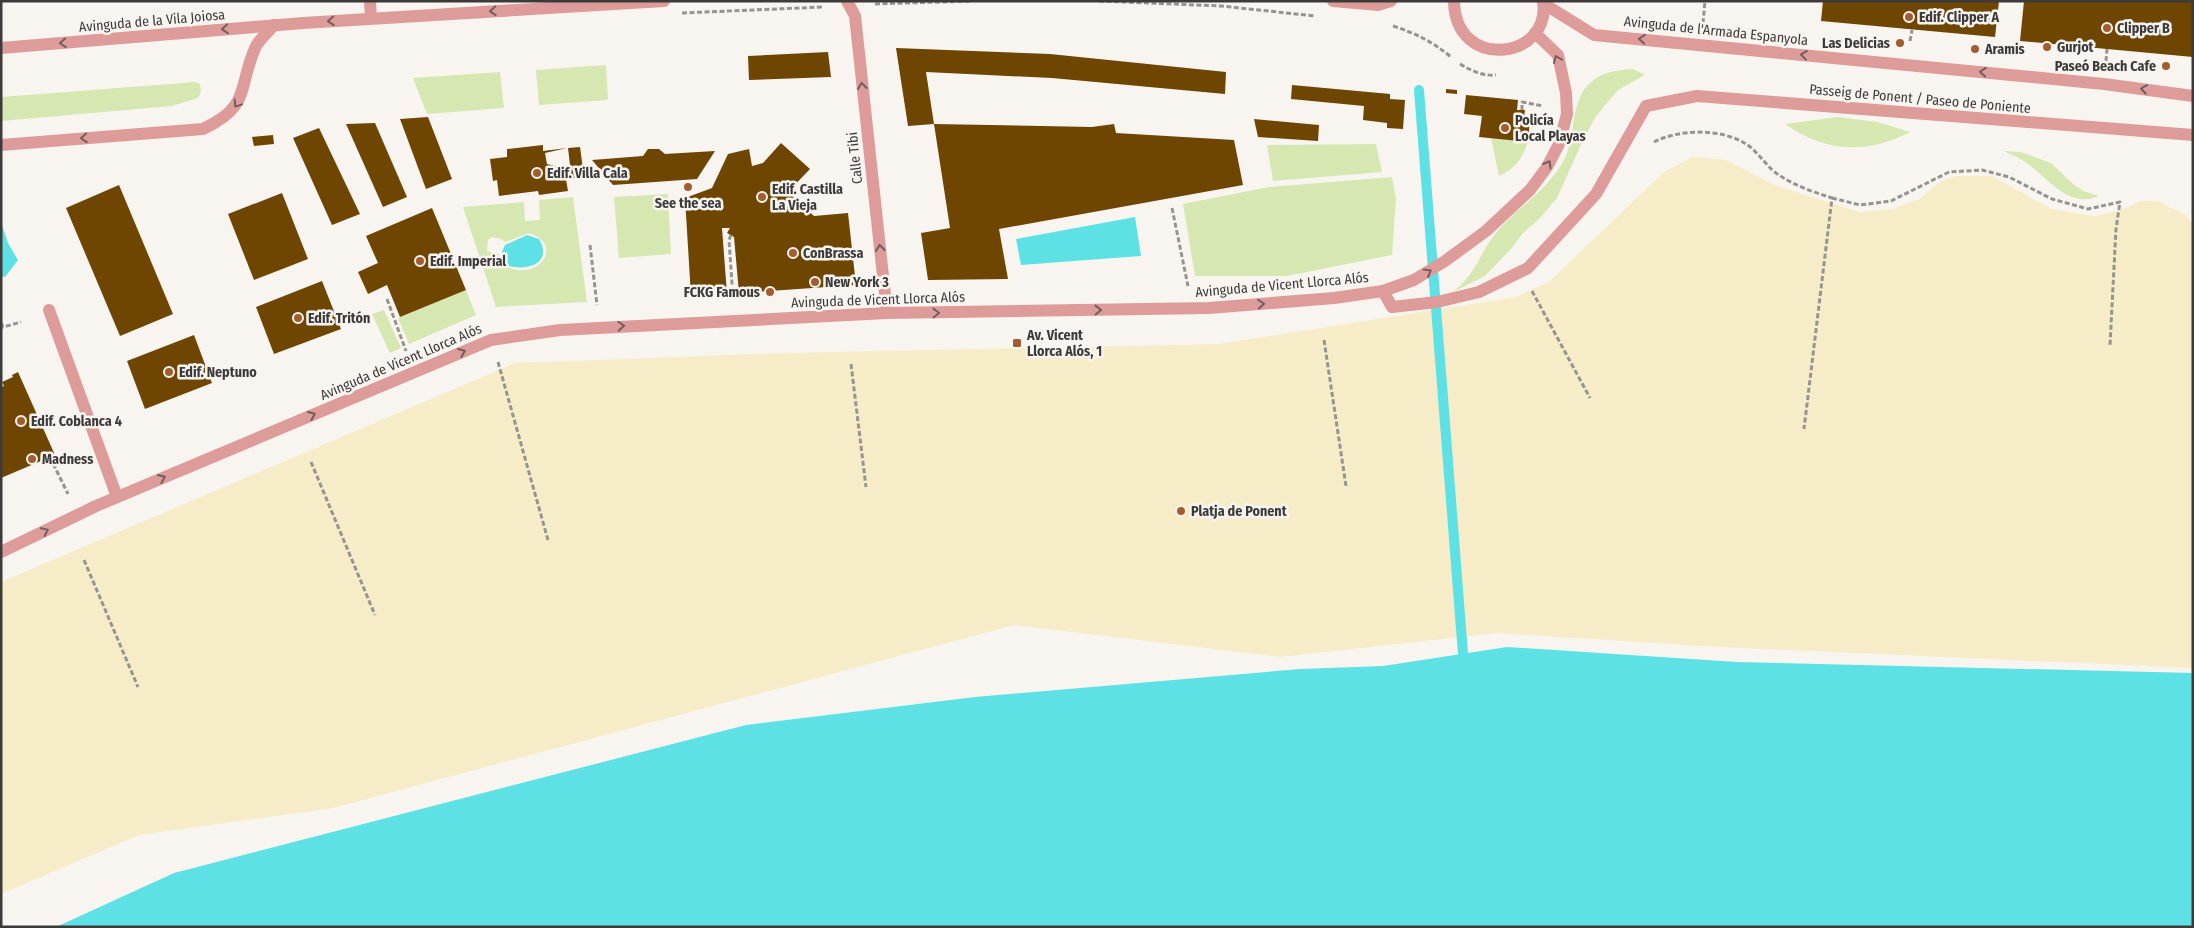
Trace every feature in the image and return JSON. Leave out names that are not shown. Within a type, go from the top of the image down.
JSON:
[{"type":"street","points":[[370,1],[371,18]]},
{"type":"street","name":"Avinguda de la Vila Joiosa","points":[[1,48],[371,18],[664,1]]},
{"type":"street","name":"Calle Tibi","points":[[847,1],[855,16],[887,314]]},
{"type":"street","points":[[1333,1],[1378,5],[1391,1]]},
{"type":"street","points":[[1454,1],[1454,16],[1460,29],[1469,40],[1481,48],[1496,51],[1510,50],[1524,44],[1535,33],[1542,19],[1543,3]]},
{"type":"street","name":"Avinguda de l'Armada Espanyola","points":[[1543,3],[1594,34],[2104,84],[2193,96]]},
{"type":"street","points":[[1,145],[203,129],[220,121],[234,110],[242,95],[257,44],[274,25]]},
{"type":"street","name":"Avinguda de Vicent Llorca Alós","points":[[1,552],[117,497],[491,340],[560,330],[887,314],[1193,308],[1334,298],[1383,291],[1414,280],[1446,261],[1486,230],[1530,190],[1547,167],[1559,144],[1565,121],[1566,93],[1558,55],[1535,33]]},
{"type":"street","name":"Passeig de Ponent / Paseo de Poniente","points":[[1624,144],[1646,106],[1697,96],[2193,135]]},
{"type":"street","points":[[1383,291],[1392,308],[1437,302],[1479,292],[1528,268],[1596,194],[1624,144]]},
{"type":"street","points":[[49,310],[117,497]]},
{"type":"path","points":[[1099,1],[1221,6],[1324,17]]},
{"type":"path","points":[[1385,24],[1412,32],[1436,44],[1456,62],[1473,72],[1487,76],[1502,74]]},
{"type":"path","points":[[1624,144],[1638,150],[1669,134],[1710,132],[1744,143],[1763,158],[1777,175],[1812,192],[1860,205],[1891,201],[1949,172],[1982,170],[2010,177],[2052,199],[2088,209],[2120,202],[2116,229],[2110,345]]},
{"type":"path","points":[[1804,429],[1832,198]]},
{"type":"path","points":[[1172,208],[1193,308]]},
{"type":"path","points":[[731,235],[729,240],[735,321]]},
{"type":"path","points":[[590,245],[596,284],[599,328]]},
{"type":"path","points":[[1535,296],[1590,398]]},
{"type":"path","points":[[387,298],[415,372]]},
{"type":"path","points":[[1,323],[3,327],[22,322]]},
{"type":"path","points":[[491,340],[548,540]]},
{"type":"path","points":[[1324,340],[1346,486]]},
{"type":"path","points":[[851,364],[866,487]]},
{"type":"path","points":[[50,457],[78,514]]},
{"type":"path","points":[[311,462],[375,615]]},
{"type":"path","points":[[84,560],[138,687]]},
{"type":"green space","points":[[606,65],[608,100],[539,105],[536,70]]},
{"type":"green space","points":[[1633,69],[1645,75],[1618,90],[1596,116],[1557,198],[1485,276],[1453,292],[1467,278],[1495,234],[1550,181],[1558,170],[1565,158],[1571,140],[1576,109],[1584,90],[1599,76]]},
{"type":"green space","points":[[500,72],[504,108],[427,114],[413,78]]},
{"type":"green space","points":[[195,82],[200,84],[201,92],[198,98],[172,106],[1,121],[1,97]]},
{"type":"green space","points":[[1838,117],[1877,122],[1910,132],[1878,144],[1846,147],[1815,140],[1785,124]]},
{"type":"green space","points":[[1491,138],[1528,142],[1517,163],[1499,176]]},
{"type":"green space","points":[[1376,144],[1382,172],[1273,181],[1267,145]]},
{"type":"green space","points":[[2004,151],[2021,152],[2051,163],[2083,191],[2099,196],[2087,199],[2067,195],[2057,189],[2031,166]]},
{"type":"green space","points":[[1392,177],[1396,199],[1392,255],[1287,276],[1195,276],[1183,204],[1269,187]]},
{"type":"green space","points":[[668,194],[671,254],[619,258],[614,197]]},
{"type":"green space","points":[[573,197],[587,302],[496,307],[463,207],[524,202],[525,221],[540,220],[539,200]],"holes":[[[529,233],[540,239],[546,246],[546,254],[542,262],[535,267],[525,270],[513,269],[501,263],[499,254],[487,251],[488,240],[492,237],[505,242]]]},
{"type":"green space","points":[[466,290],[476,315],[409,344],[398,318]]},
{"type":"green space","points":[[384,310],[401,348],[390,353],[372,314]]},
{"type":"sand","name":"Platja de Ponent","points":[[1693,157],[1726,160],[1777,186],[1860,212],[1893,209],[1921,198],[1939,182],[1955,176],[1992,176],[2051,209],[2095,216],[2124,209],[2140,201],[2158,201],[2184,214],[2193,224],[2193,668],[1720,647],[1496,633],[1280,657],[1014,625],[333,808],[139,835],[1,894],[1,582],[515,363],[783,353],[1219,344],[1516,297],[1549,282],[1664,172]]},
{"type":"water","points":[[1135,217],[1141,256],[1021,265],[1016,239]]},
{"type":"water","points":[[1,222],[8,243],[18,260],[5,277],[1,276]]},
{"type":"water","points":[[527,235],[539,239],[543,247],[541,259],[531,266],[509,266],[501,254],[505,245]]},
{"type":"water","points":[[1507,647],[1737,662],[2193,673],[2193,927],[56,927],[174,873],[746,725],[975,697],[1300,669],[1383,666]]},
{"type":"building","name":"Edif. Clipper A","points":[[1823,1],[1999,1],[1995,37],[1821,21]]},
{"type":"building","name":"Clipper B","points":[[2024,1],[2193,1],[2193,57],[2020,41]]},
{"type":"building","points":[[896,48],[1050,54],[1226,72],[1225,94],[1052,78],[926,72],[934,124],[908,126]]},
{"type":"building","points":[[828,52],[831,77],[749,80],[748,56]]},
{"type":"building","points":[[1292,85],[1390,94],[1390,99],[1405,100],[1403,129],[1387,128],[1387,123],[1363,120],[1364,106],[1291,99]]},
{"type":"building","points":[[1446,89],[1457,90],[1457,94],[1446,93]]},
{"type":"building","name":"Policía Local Playas","points":[[1466,95],[1518,100],[1517,110],[1525,110],[1524,117],[1530,118],[1528,142],[1479,137],[1482,116],[1464,114]]},
{"type":"building","points":[[428,117],[452,179],[426,189],[400,119]]},
{"type":"building","points":[[1254,119],[1319,125],[1318,141],[1258,137]]},
{"type":"building","points":[[375,123],[407,197],[383,207],[346,124]]},
{"type":"building","points":[[934,124],[1092,127],[1114,124],[1116,133],[1234,140],[1243,185],[999,229],[1008,279],[928,280],[921,233],[950,228]]},
{"type":"building","points":[[319,128],[360,214],[332,225],[293,138]]},
{"type":"building","points":[[273,135],[274,144],[254,146],[252,137]]},
{"type":"building","points":[[781,143],[810,169],[788,192],[814,216],[848,213],[856,285],[739,293],[734,237],[727,233],[730,228],[722,228],[727,294],[691,296],[685,198],[712,188],[728,154],[749,149],[752,166],[763,163]]},
{"type":"building","name":"Edif. Villa Cala","points":[[543,145],[543,151],[567,148],[545,153],[547,164],[567,169],[570,165],[568,148],[580,147],[584,177],[566,179],[568,191],[539,195],[538,191],[499,196],[497,180],[493,181],[490,159],[507,157],[507,149]]},
{"type":"building","points":[[648,149],[659,149],[665,154],[715,151],[697,179],[613,185],[592,160],[643,156]]},
{"type":"building","points":[[119,185],[173,314],[120,336],[66,208]]},
{"type":"building","points":[[282,193],[308,259],[254,280],[228,214]]},
{"type":"building","name":"Edif. Imperial","points":[[432,208],[466,290],[400,317],[387,285],[368,294],[358,272],[378,263],[366,236]]},
{"type":"building","name":"Edif. Tritón","points":[[322,281],[341,329],[274,354],[256,307]]},
{"type":"building","name":"Edif. Neptuno","points":[[194,335],[212,383],[145,409],[127,361]]},
{"type":"building","name":"Edif. Coblanca 4","points":[[18,372],[55,455],[1,478],[1,387],[4,386],[2,382],[13,377],[12,375]]},
{"type":"waterway","points":[[1419,90],[1463,654]]},
{"type":"place","name":"Edif. Clipper A","points":[[1909,17]]},
{"type":"place","name":"Clipper B","points":[[2107,28]]},
{"type":"place","name":"Las Delicias","points":[[1900,43]]},
{"type":"place","name":"Gurjot","points":[[2047,47]]},
{"type":"place","name":"Aramis","points":[[1975,49]]},
{"type":"place","name":"Paseó Beach Cafe","points":[[2166,66]]},
{"type":"place","name":"Policía Local Playas","points":[[1505,128]]},
{"type":"place","name":"Edif. Villa Cala","points":[[537,173]]},
{"type":"place","name":"See the sea","points":[[688,187]]},
{"type":"place","name":"Edif. Castilla La Vieja","points":[[762,197]]},
{"type":"place","name":"ConBrassa","points":[[793,253]]},
{"type":"place","name":"Edif. Imperial","points":[[420,261]]},
{"type":"place","name":"New York 3","points":[[815,282]]},
{"type":"place","name":"FCKG Famous","points":[[770,292]]},
{"type":"place","name":"Edif. Tritón","points":[[298,318]]},
{"type":"place","name":"Av. Vicent Llorca Alós, 1","points":[[1017,343]]},
{"type":"place","name":"Edif. Neptuno","points":[[169,372]]},
{"type":"place","name":"Edif. Coblanca 4","points":[[21,421]]},
{"type":"place","name":"Madness","points":[[32,459]]},
{"type":"place","name":"Platja de Ponent","points":[[1181,511]]}]
